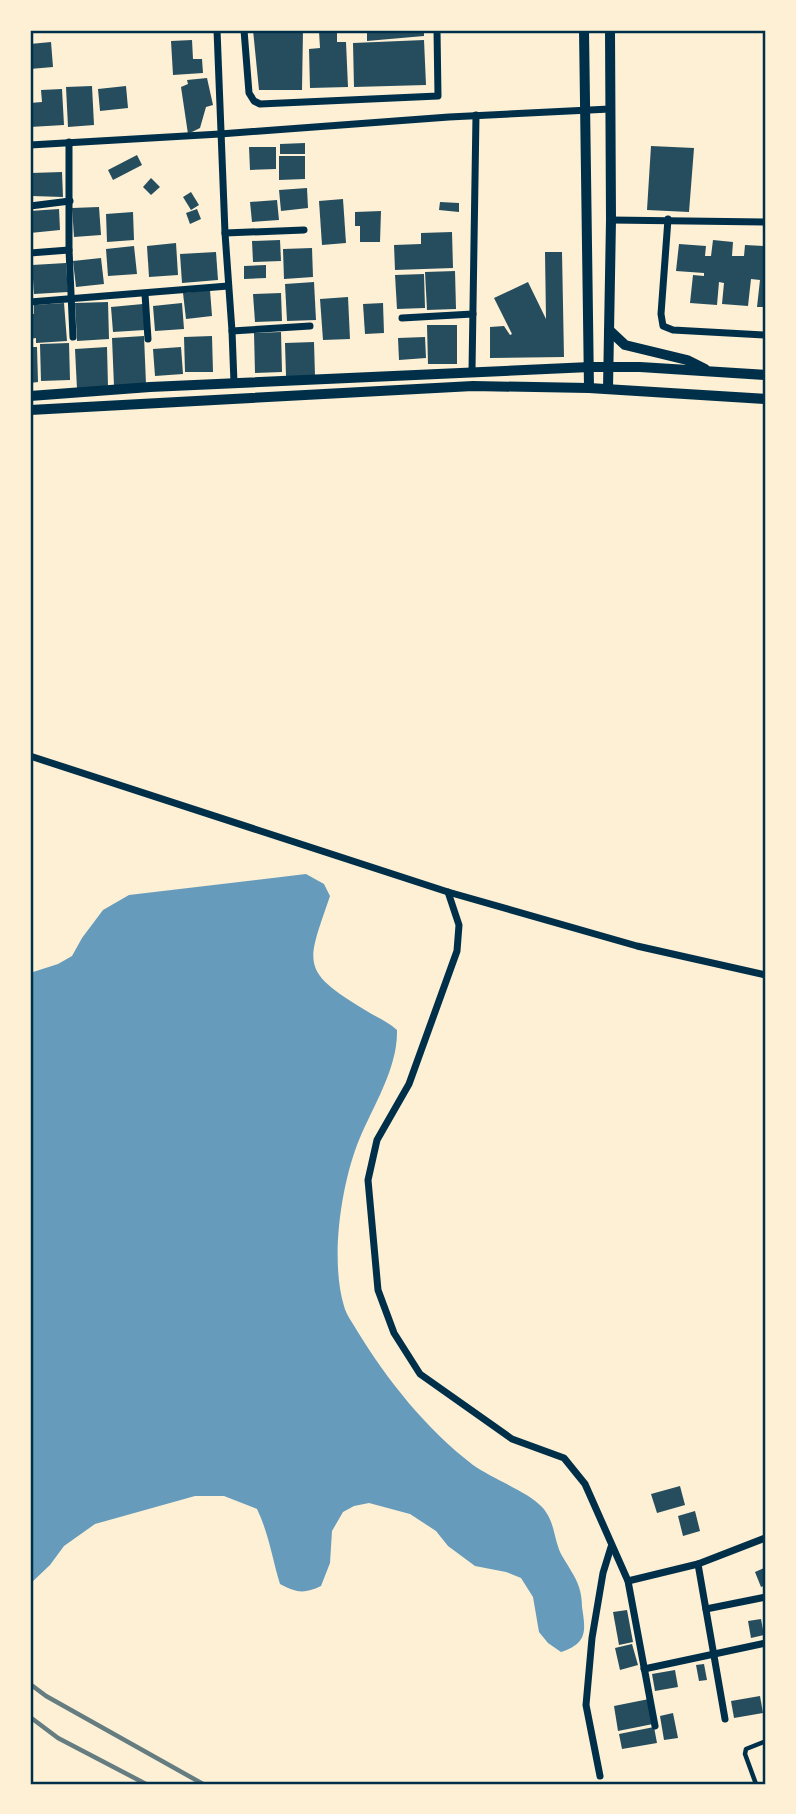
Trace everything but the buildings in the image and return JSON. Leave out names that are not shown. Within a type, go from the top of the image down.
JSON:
[{"type":"street","points":[[218,30],[220,134],[234,383]]},
{"type":"street","points":[[244,30],[250,93],[254,101],[260,104],[438,96],[438,30]]},
{"type":"street","points":[[584,30],[589,388]]},
{"type":"street","points":[[608,389],[610,30]]},
{"type":"street","points":[[30,145],[610,109]]},
{"type":"street","points":[[472,371],[476,116]]},
{"type":"street","points":[[69,142],[69,250],[73,337]]},
{"type":"street","points":[[30,206],[70,201]]},
{"type":"street","points":[[668,219],[661,314],[663,326],[673,330],[766,335]]},
{"type":"street","points":[[611,220],[766,222]]},
{"type":"street","points":[[225,233],[304,230]]},
{"type":"street","points":[[30,253],[69,250]]},
{"type":"street","points":[[30,302],[229,286]]},
{"type":"street","points":[[145,294],[148,339]]},
{"type":"street","points":[[402,318],[473,314]]},
{"type":"street","points":[[232,331],[310,326]]},
{"type":"street","points":[[609,330],[625,345],[687,360],[709,371]]},
{"type":"street","points":[[30,396],[234,383],[590,367],[766,375]]},
{"type":"street","points":[[30,410],[473,386],[589,388],[766,399]]},
{"type":"street","points":[[30,756],[448,892],[637,946],[766,975]]},
{"type":"street","points":[[448,892],[459,925],[457,951],[410,1084],[377,1140],[368,1180],[378,1290],[394,1333],[420,1374],[512,1438],[564,1458],[585,1484],[628,1581],[655,1726]]},
{"type":"street","points":[[628,1581],[698,1564],[766,1538]]},
{"type":"street","points":[[600,1776],[586,1705],[598,1599],[611,1546]]},
{"type":"street","points":[[698,1564],[724,1719]]},
{"type":"street","points":[[706,1609],[766,1597]]},
{"type":"street","points":[[644,1669],[766,1643]]},
{"type":"lane","points":[[756,1784],[745,1754],[746,1749],[766,1741]]},
{"type":"water","points":[[306,874],[324,884],[330,896],[314,951],[314,964],[319,974],[328,985],[397,1030],[389,1073],[359,1140],[347,1178],[338,1245],[340,1287],[345,1309],[394,1385],[439,1436],[473,1465],[535,1501],[546,1511],[558,1548],[580,1589],[582,1600],[583,1636],[570,1649],[561,1652],[539,1632],[533,1597],[521,1578],[475,1566],[448,1546],[436,1531],[410,1514],[369,1503],[343,1512],[332,1531],[330,1563],[321,1586],[310,1590],[296,1591],[280,1584],[257,1509],[224,1496],[195,1496],[95,1524],[64,1546],[50,1565],[30,1584],[30,973],[58,964],[72,956],[103,910],[129,895]]},
{"type":"railway","points":[[30,1684],[46,1696],[203,1784]]},
{"type":"railway","points":[[30,1717],[58,1738],[146,1784]]}]
